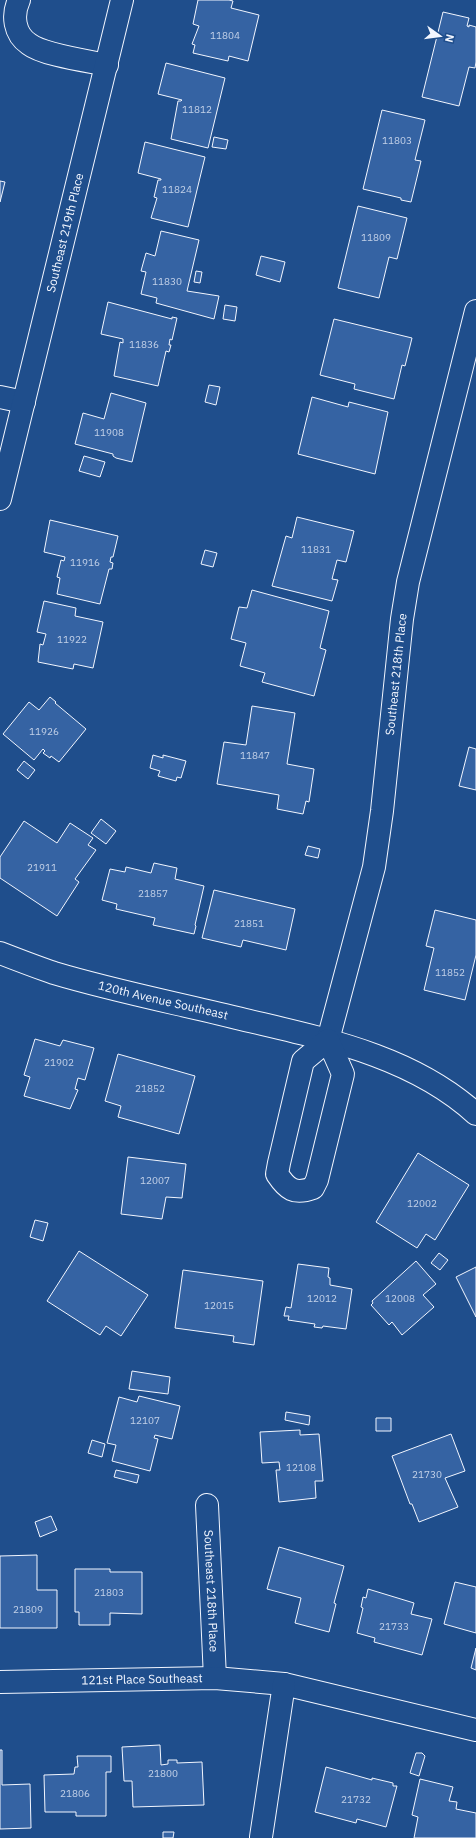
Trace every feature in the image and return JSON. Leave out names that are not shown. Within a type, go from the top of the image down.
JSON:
[{"type":"street","points":[[19,0],[15,9],[15,22],[20,35],[29,44],[41,50],[107,65]]},
{"type":"street","name":"Southeast 219th Place","points":[[0,499],[4,465],[24,402],[122,0]]},
{"type":"street","name":"Southeast 218th Place","points":[[328,1040],[374,867],[382,811],[402,619],[408,582],[476,311]]},
{"type":"street","points":[[0,397],[24,402]]},
{"type":"street","name":"120th Avenue Southeast","points":[[0,953],[54,972],[328,1040],[395,1063],[427,1078],[472,1106]]},
{"type":"street","points":[[328,1040],[343,1074],[317,1180],[313,1188],[304,1191],[293,1190],[284,1184],[277,1174],[279,1163],[303,1061],[328,1040]]},
{"type":"street","name":"Southeast 218th Place","points":[[207,1505],[215,1678]]},
{"type":"street","name":"121st Place Southeast","points":[[0,1682],[215,1678],[284,1684],[476,1730]]},
{"type":"street","points":[[261,1837],[284,1684]]},
{"type":"building","points":[[198,0],[229,0],[233,1],[231,8],[259,15],[248,61],[229,56],[228,61],[193,53],[195,45],[192,44],[199,26],[193,24]]},
{"type":"building","points":[[443,12],[469,18],[467,26],[469,27],[469,25],[476,27],[475,68],[469,67],[459,106],[422,97]]},
{"type":"building","points":[[166,63],[225,78],[208,148],[171,139],[178,101],[182,100],[158,94]]},
{"type":"building","points":[[382,110],[425,120],[415,160],[421,161],[411,202],[401,200],[401,198],[363,189]]},
{"type":"building","points":[[214,137],[228,140],[226,149],[212,147]]},
{"type":"building","points":[[145,142],[205,157],[188,227],[151,218],[157,198],[154,197],[158,180],[161,179],[138,173]]},
{"type":"building","points":[[0,181],[5,182],[0,202]]},
{"type":"building","points":[[358,206],[407,218],[397,259],[389,257],[379,298],[338,288]]},
{"type":"building","points":[[161,231],[199,240],[187,291],[219,296],[214,319],[156,303],[157,298],[141,294],[146,272],[141,271],[146,253],[155,256]]},
{"type":"building","points":[[261,256],[285,262],[280,282],[256,275]]},
{"type":"building","points":[[196,271],[202,272],[200,283],[194,282]]},
{"type":"building","points":[[108,302],[172,319],[172,317],[177,318],[172,340],[170,339],[169,345],[171,345],[169,352],[166,351],[158,386],[114,376],[120,342],[123,343],[123,339],[101,334]]},
{"type":"building","points":[[225,305],[237,307],[235,321],[223,319]]},
{"type":"building","points":[[334,319],[412,338],[405,366],[402,365],[394,399],[354,389],[355,384],[320,375]]},
{"type":"building","points":[[209,385],[220,387],[216,405],[205,402]]},
{"type":"building","points":[[111,393],[146,403],[132,462],[116,458],[113,454],[75,444],[83,413],[104,419]]},
{"type":"building","points":[[312,397],[348,407],[349,402],[388,412],[375,474],[298,454]]},
{"type":"building","points":[[84,456],[105,462],[100,477],[79,471]]},
{"type":"building","points":[[297,517],[354,531],[346,562],[337,560],[332,579],[338,580],[332,601],[272,586],[286,536],[292,538]]},
{"type":"building","points":[[50,520],[118,536],[113,557],[111,557],[110,562],[113,563],[112,569],[109,569],[100,604],[57,594],[60,578],[57,577],[61,560],[64,561],[65,557],[44,552]]},
{"type":"building","points":[[205,550],[217,553],[213,567],[201,564]]},
{"type":"building","points":[[252,590],[329,611],[320,648],[326,650],[314,696],[262,682],[265,673],[240,666],[246,643],[231,639],[239,607],[247,608]]},
{"type":"building","points":[[44,601],[76,608],[75,616],[103,622],[93,668],[74,664],[73,669],[38,662],[40,644],[43,645],[46,634],[37,632]]},
{"type":"building","points":[[50,697],[86,729],[59,762],[51,756],[50,758],[43,753],[45,751],[43,749],[34,760],[3,734],[29,702],[39,710]]},
{"type":"building","points":[[252,706],[295,713],[287,764],[314,769],[309,802],[306,801],[303,814],[277,809],[279,795],[217,784],[224,742],[246,745]]},
{"type":"building","points":[[469,747],[476,749],[476,790],[459,786]]},
{"type":"building","points":[[153,755],[163,758],[163,755],[186,761],[181,778],[177,777],[176,781],[158,776],[160,771],[150,768]]},
{"type":"building","points":[[24,761],[35,770],[28,779],[17,770]]},
{"type":"building","points":[[101,819],[116,831],[106,844],[91,833]]},
{"type":"building","points":[[24,821],[57,843],[70,823],[93,838],[88,845],[96,850],[75,879],[79,882],[57,916],[0,878],[0,857]]},
{"type":"building","points":[[308,846],[320,849],[318,858],[305,855]]},
{"type":"building","points":[[154,863],[177,868],[175,879],[204,886],[194,934],[153,925],[155,918],[116,909],[117,904],[102,900],[110,869],[125,872],[126,867],[151,873]]},
{"type":"building","points":[[214,890],[295,909],[286,950],[243,940],[241,947],[202,938]]},
{"type":"building","points":[[435,910],[476,920],[476,955],[465,1000],[424,990],[434,948],[426,946]]},
{"type":"building","points":[[35,1039],[60,1046],[63,1040],[94,1048],[85,1080],[78,1078],[75,1089],[78,1090],[70,1109],[24,1096],[30,1077],[24,1075]]},
{"type":"building","points":[[118,1054],[195,1076],[179,1134],[118,1117],[121,1106],[105,1101]]},
{"type":"building","points":[[418,1153],[469,1185],[435,1240],[426,1234],[417,1248],[376,1222]]},
{"type":"building","points":[[128,1157],[186,1164],[182,1198],[166,1197],[162,1219],[121,1214]]},
{"type":"building","points":[[35,1220],[48,1223],[43,1241],[30,1237]]},
{"type":"building","points":[[79,1251],[148,1295],[121,1336],[106,1326],[100,1335],[47,1301]]},
{"type":"building","points":[[439,1253],[448,1260],[440,1270],[431,1263]]},
{"type":"building","points":[[416,1261],[436,1284],[423,1295],[434,1307],[402,1335],[392,1322],[389,1325],[371,1305],[373,1303],[372,1301]]},
{"type":"building","points":[[298,1264],[329,1268],[328,1277],[330,1278],[330,1285],[352,1289],[346,1329],[323,1326],[322,1328],[314,1327],[315,1324],[288,1320],[289,1316],[284,1316],[286,1307],[291,1308]]},
{"type":"building","points":[[476,1267],[476,1317],[456,1277]]},
{"type":"building","points":[[183,1270],[263,1281],[254,1345],[233,1342],[234,1336],[175,1328]]},
{"type":"building","points":[[132,1371],[170,1377],[168,1394],[129,1389]]},
{"type":"building","points":[[139,1396],[180,1406],[172,1439],[155,1435],[154,1438],[158,1439],[150,1471],[112,1461],[116,1445],[107,1443],[119,1397],[137,1402]]},
{"type":"building","points":[[286,1412],[310,1416],[309,1425],[285,1420]]},
{"type":"building","points":[[376,1418],[391,1418],[391,1431],[376,1431]]},
{"type":"building","points":[[300,1430],[300,1435],[319,1434],[323,1481],[315,1481],[316,1498],[279,1502],[276,1470],[280,1470],[279,1462],[262,1463],[260,1432]]},
{"type":"building","points":[[451,1434],[465,1471],[445,1478],[458,1507],[419,1522],[412,1504],[410,1504],[392,1456]]},
{"type":"building","points":[[92,1440],[105,1444],[102,1457],[88,1453]]},
{"type":"building","points":[[116,1470],[139,1475],[137,1483],[114,1477]]},
{"type":"building","points":[[51,1516],[57,1530],[40,1537],[35,1522]]},
{"type":"building","points":[[279,1547],[344,1566],[334,1603],[336,1604],[329,1632],[295,1623],[301,1598],[267,1589]]},
{"type":"building","points":[[37,1555],[37,1590],[57,1590],[57,1628],[0,1628],[0,1556]]},
{"type":"building","points":[[75,1569],[110,1569],[110,1572],[142,1572],[142,1614],[110,1613],[110,1625],[79,1625],[79,1612],[75,1612]]},
{"type":"building","points":[[455,1582],[476,1587],[476,1633],[444,1624]]},
{"type":"building","points":[[368,1589],[414,1603],[411,1614],[432,1619],[422,1655],[374,1642],[375,1638],[357,1633],[363,1608],[361,1607],[363,1597],[366,1598]]},
{"type":"building","points":[[476,1648],[476,1670],[471,1668]]},
{"type":"building","points":[[160,1745],[161,1765],[168,1764],[168,1760],[177,1760],[177,1763],[202,1762],[204,1805],[133,1807],[132,1781],[124,1781],[122,1747]]},
{"type":"building","points":[[0,1750],[2,1750],[2,1785],[30,1784],[31,1828],[0,1829]]},
{"type":"building","points":[[416,1753],[422,1753],[425,1756],[419,1776],[410,1773]]},
{"type":"building","points":[[77,1756],[111,1756],[111,1772],[106,1772],[106,1816],[76,1816],[76,1812],[45,1812],[44,1775],[74,1774],[75,1767],[78,1767]]},
{"type":"building","points":[[326,1767],[372,1780],[372,1778],[393,1783],[393,1786],[397,1786],[386,1827],[357,1819],[356,1823],[315,1812]]},
{"type":"building","points":[[420,1779],[453,1787],[449,1801],[457,1802],[456,1809],[476,1813],[476,1838],[414,1838],[418,1817],[412,1815]]},
{"type":"building","points":[[163,1832],[174,1832],[173,1838],[163,1838]]}]
